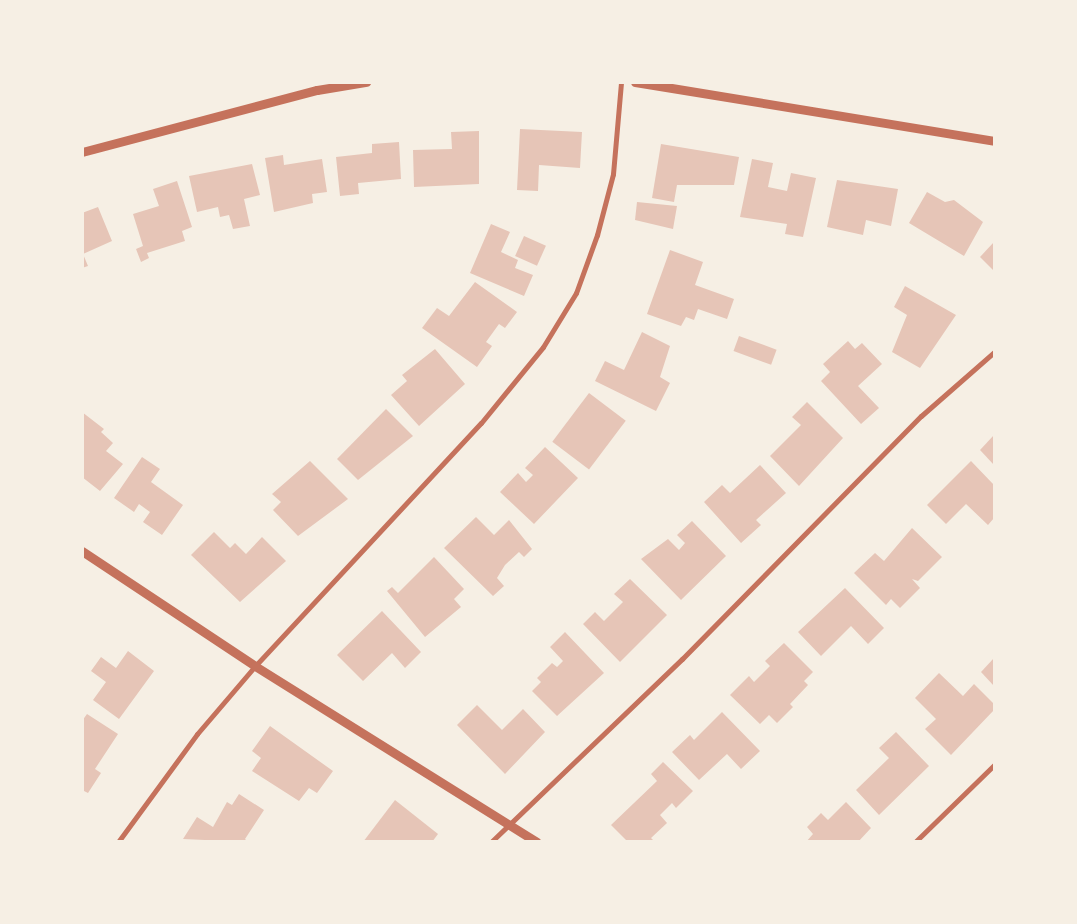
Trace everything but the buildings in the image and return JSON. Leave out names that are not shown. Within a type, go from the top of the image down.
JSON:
[{"type":"street","points":[[82,152],[308,92],[366,82]]},
{"type":"street","points":[[118,842],[197,734],[255,666],[482,423],[542,348],[576,293],[597,235],[613,174],[621,82]]},
{"type":"street","points":[[635,82],[994,141]]},
{"type":"street","points":[[491,842],[682,659],[921,416],[994,352]]},
{"type":"street","points":[[82,551],[255,666],[537,842]]},
{"type":"street","points":[[915,842],[994,765]]}]
